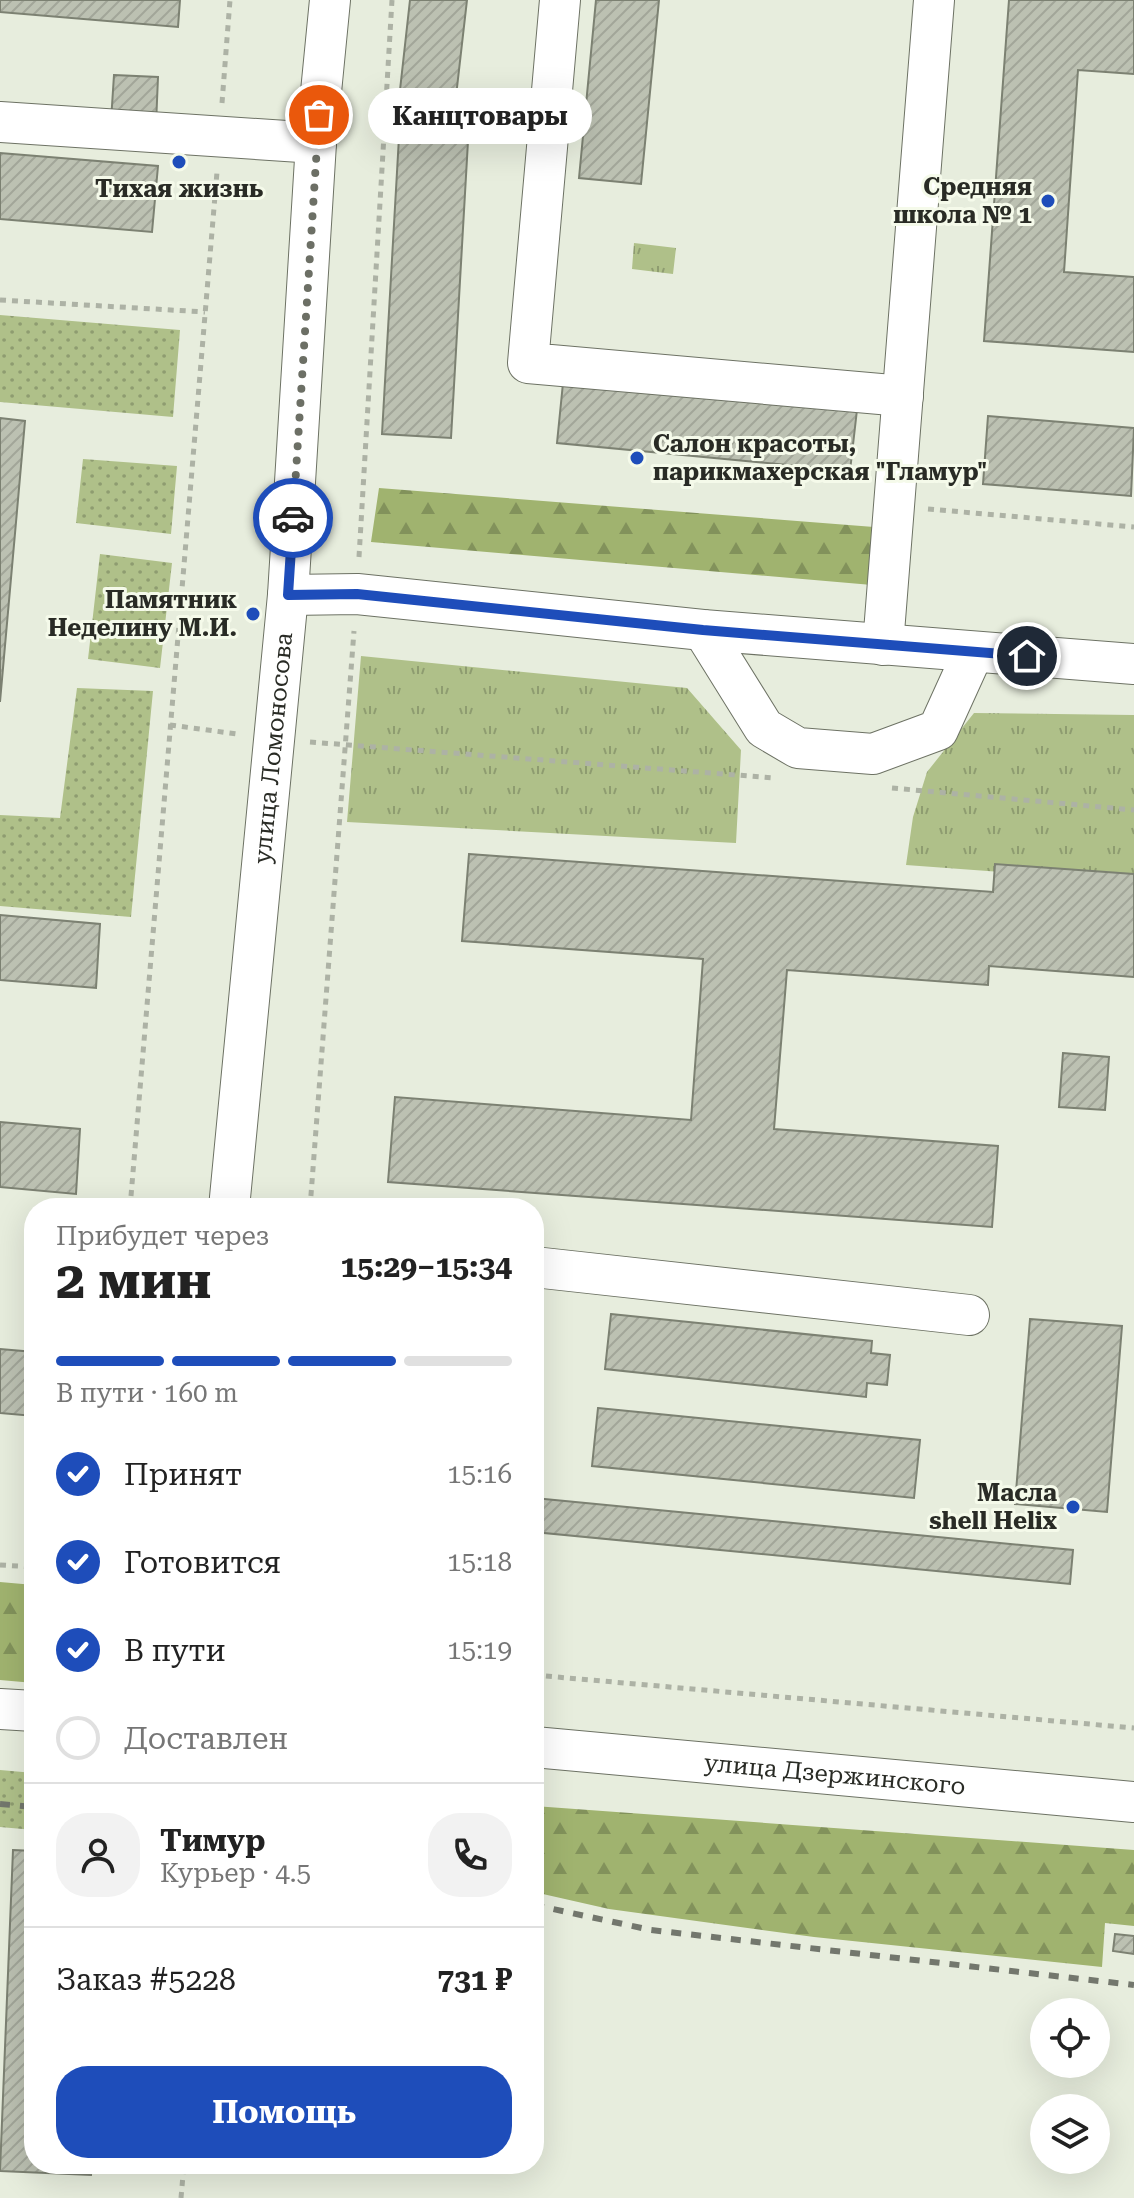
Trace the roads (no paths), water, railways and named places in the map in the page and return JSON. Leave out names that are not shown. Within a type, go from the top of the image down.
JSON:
[{"type":"street","name":"улица Ломоносова","points":[[230,1198],[288,595],[316,143],[330,0]]},
{"type":"street","points":[[560,0],[528,363],[903,396]]},
{"type":"street","points":[[883,645],[934,0]]},
{"type":"street","points":[[0,122],[316,143]]},
{"type":"street","points":[[288,595],[357,594],[703,630],[1134,664]]},
{"type":"street","points":[[703,630],[764,728],[798,748],[844,753],[873,754],[938,730],[973,653]]},
{"type":"street","points":[[544,1268],[969,1315]]},
{"type":"street","points":[[0,1709],[24,1710]]},
{"type":"street","name":"улица Дзержинского","points":[[544,1748],[1134,1802]]},
{"type":"railway","points":[[0,1804],[24,1806]]},
{"type":"railway","points":[[544,1907],[651,1930],[1134,1985]]},
{"type":"place","name":"Канцтовары","points":[[319,115]]},
{"type":"place","name":"Тихая жизнь","points":[[179,162]]},
{"type":"place","name":"Средняя школа № 1","points":[[1048,201]]},
{"type":"place","name":"Салон красоты, парикмахерская \"Гламур\"","points":[[637,458]]},
{"type":"place","name":"Памятник Неделину М.И.","points":[[253,614]]},
{"type":"place","name":"Масла shell Helix","points":[[1073,1507]]}]
